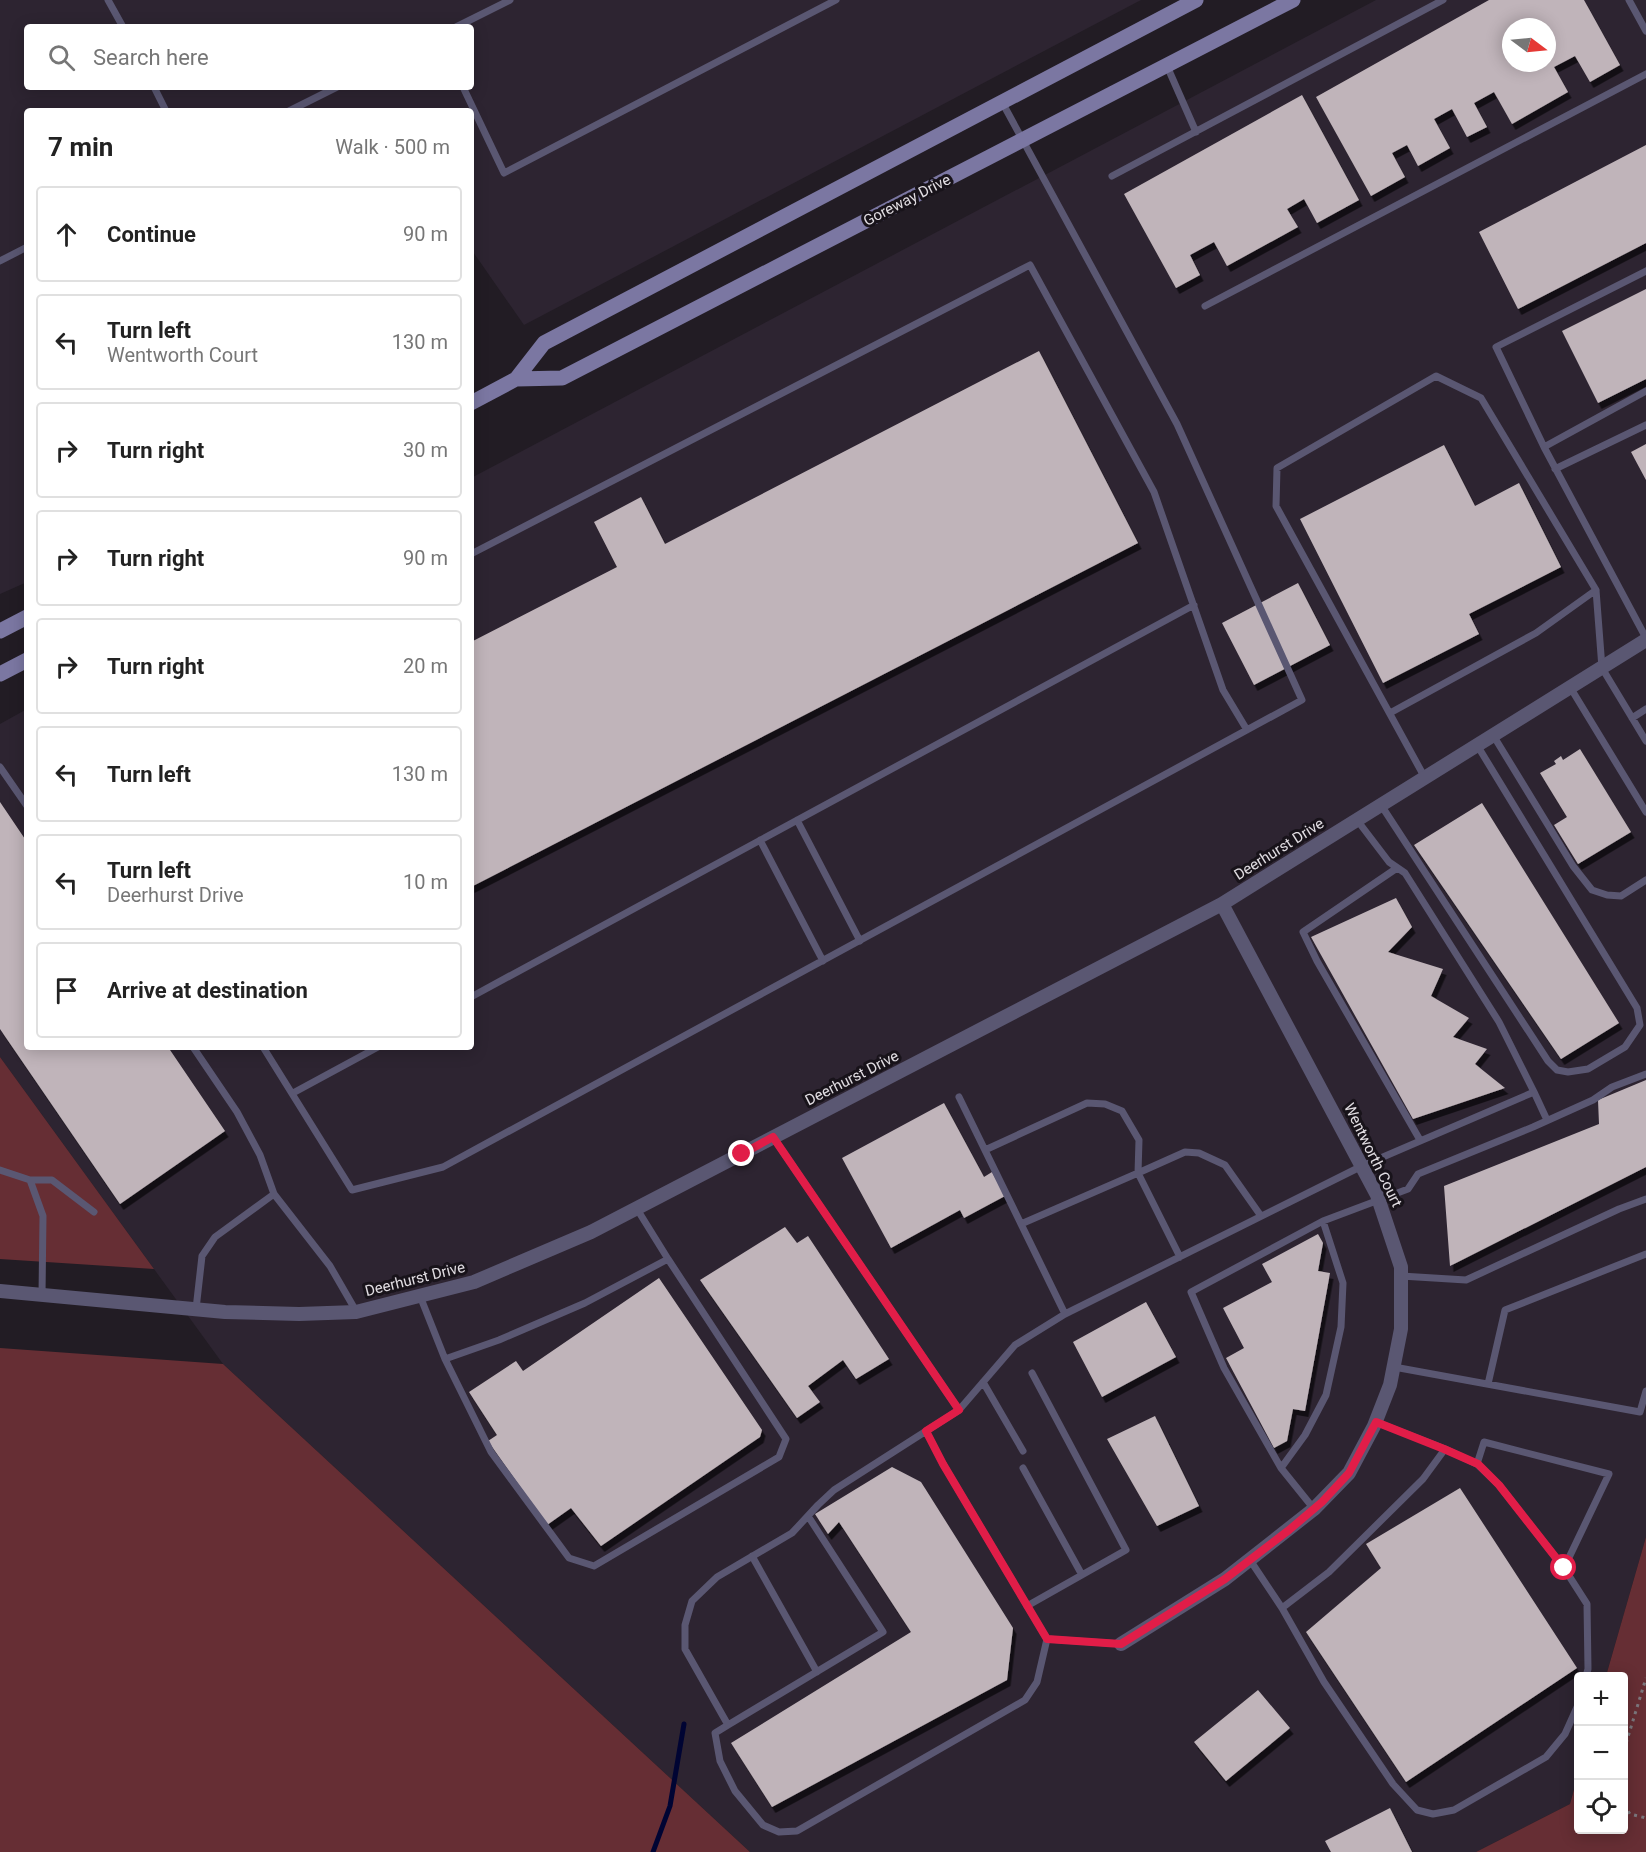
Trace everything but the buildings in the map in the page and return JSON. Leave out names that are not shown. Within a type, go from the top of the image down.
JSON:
[{"type":"main road","name":"Goreway Drive","points":[[474,401],[516,379],[544,343],[1196,0]]},
{"type":"main road","name":"Goreway Drive","points":[[516,379],[562,378],[1293,0]]},
{"type":"main road","points":[[0,631],[24,619]]},
{"type":"main road","points":[[0,674],[24,662]]},
{"type":"street","name":"Deerhurst Drive","points":[[0,1291],[225,1312],[299,1314],[356,1311],[474,1282],[591,1232],[637,1209],[1222,904],[1646,639]]},
{"type":"street","name":"Wentworth Court","points":[[1121,1644],[1225,1579],[1314,1509],[1349,1473],[1376,1422],[1390,1385],[1401,1329],[1401,1267],[1379,1200],[1222,904]]},
{"type":"lane","points":[[108,0],[121,24]]},
{"type":"lane","points":[[462,24],[510,0]]},
{"type":"lane","points":[[474,110],[504,173],[837,0]]},
{"type":"lane","points":[[1112,176],[1443,0]]},
{"type":"lane","points":[[1629,0],[1646,31]]},
{"type":"lane","points":[[1167,66],[1196,132]]},
{"type":"lane","points":[[1205,306],[1646,74]]},
{"type":"lane","points":[[156,90],[164,108]]},
{"type":"lane","points":[[295,108],[331,90]]},
{"type":"lane","points":[[464,90],[473,108]]},
{"type":"lane","points":[[265,1050],[352,1190],[443,1167],[1302,700],[1177,424],[1002,102]]},
{"type":"lane","points":[[0,261],[24,249]]},
{"type":"lane","points":[[474,552],[1030,265],[1154,492],[1223,690],[1247,730]]},
{"type":"lane","points":[[1646,271],[1496,347],[1555,469],[1646,639]]},
{"type":"lane","points":[[1425,778],[1276,506],[1277,468],[1436,376],[1481,398],[1596,590],[1602,668],[1646,741]]},
{"type":"lane","points":[[1544,447],[1646,391]]},
{"type":"lane","points":[[1555,469],[1646,425]]},
{"type":"lane","points":[[1390,714],[1536,633],[1596,590]]},
{"type":"lane","points":[[474,995],[1194,605]]},
{"type":"lane","points":[[1570,687],[1646,812]]},
{"type":"lane","points":[[1632,718],[1646,709]]},
{"type":"lane","points":[[1493,735],[1573,866],[1592,890],[1607,895],[1621,896],[1646,880]]},
{"type":"lane","points":[[1381,805],[1548,1061],[1557,1070],[1568,1072],[1588,1069],[1625,1047],[1640,1025],[1637,1008],[1477,745]]},
{"type":"lane","points":[[0,767],[24,802]]},
{"type":"lane","points":[[797,820],[860,941]]},
{"type":"lane","points":[[1357,820],[1389,862],[1405,873],[1499,1022],[1547,1120]]},
{"type":"lane","points":[[760,840],[823,961]]},
{"type":"lane","points":[[1397,868],[1303,932],[1317,961],[1420,1140]]},
{"type":"lane","points":[[195,1050],[237,1112],[260,1155],[274,1194],[330,1266],[356,1311]]},
{"type":"lane","points":[[293,1094],[373,1050]]},
{"type":"lane","points":[[1314,1509],[1281,1468],[1224,1368],[1191,1292],[1323,1221],[1408,1189],[1419,1174],[1593,1100],[1612,1087],[1646,1074]]},
{"type":"lane","points":[[728,1725],[686,1648],[685,1625],[692,1601],[717,1577],[792,1533],[834,1490],[959,1410],[1015,1345],[1065,1314],[1362,1166],[1534,1092]]},
{"type":"lane","points":[[959,1097],[1065,1314]]},
{"type":"lane","points":[[985,1150],[1087,1103],[1105,1104],[1122,1111],[1139,1140],[1138,1173],[1180,1257]]},
{"type":"lane","points":[[773,1137],[959,1410]]},
{"type":"lane","points":[[1021,1224],[1185,1152],[1198,1153],[1225,1165],[1261,1216]]},
{"type":"lane","points":[[0,1170],[30,1180],[52,1180],[94,1212]]},
{"type":"lane","points":[[30,1180],[43,1216],[42,1295]]},
{"type":"lane","points":[[196,1309],[202,1256],[215,1237],[274,1194]]},
{"type":"lane","points":[[1401,1276],[1466,1280],[1619,1209],[1646,1199]]},
{"type":"lane","points":[[420,1296],[445,1359],[490,1452],[570,1558],[594,1566],[779,1456],[786,1439],[637,1209]]},
{"type":"lane","points":[[1281,1468],[1305,1435],[1326,1395],[1341,1327],[1343,1283],[1323,1221]]},
{"type":"lane","points":[[1488,1384],[1505,1310],[1646,1254]]},
{"type":"lane","points":[[445,1359],[499,1340],[585,1303],[668,1259]]},
{"type":"lane","points":[[1394,1367],[1640,1412],[1646,1391]]},
{"type":"lane","points":[[1027,1606],[1126,1550],[1032,1373]]},
{"type":"lane","points":[[983,1382],[1023,1450]]},
{"type":"lane","points":[[1376,1422],[1478,1464],[1499,1485],[1564,1568],[1587,1604],[1587,1672]]},
{"type":"lane","points":[[808,1515],[883,1632],[715,1733],[720,1761],[735,1791],[763,1825],[778,1832],[796,1831],[1025,1700],[1037,1682],[1047,1639],[943,1464],[926,1431]]},
{"type":"lane","points":[[1478,1464],[1484,1442],[1609,1474],[1564,1568]]},
{"type":"lane","points":[[1282,1608],[1329,1572],[1422,1479],[1444,1449]]},
{"type":"lane","points":[[1023,1468],[1082,1575]]},
{"type":"lane","points":[[752,1557],[817,1672]]},
{"type":"lane","points":[[1250,1560],[1282,1608],[1324,1682],[1393,1784],[1417,1810],[1432,1814],[1454,1810],[1546,1757],[1565,1734],[1574,1714]]},
{"type":"lane","points":[[1047,1639],[1121,1644]]},
{"type":"path","points":[[1628,1734],[1646,1678]]},
{"type":"path","points":[[1628,1811],[1646,1818]]},
{"type":"shaded area","points":[[0,0],[1141,0],[524,325],[474,253],[474,108],[24,108],[24,583],[0,594]]},
{"type":"shaded area","points":[[1376,0],[1646,0],[1646,1537],[1607,1672],[1574,1672],[1574,1790],[1570,1804],[1476,1852],[750,1852],[223,1364],[0,1057],[0,724],[24,711],[24,1050],[474,1050],[474,476]]},
{"type":"shaded area","points":[[0,1057],[154,1269],[0,1259]]},
{"type":"shaded area","points":[[0,1348],[223,1364],[750,1852],[0,1852]]},
{"type":"shaded area","points":[[1646,1537],[1646,1852],[1476,1852],[1570,1804],[1574,1790],[1574,1834],[1628,1834],[1628,1672],[1607,1672]]},
{"type":"waterway","points":[[653,1852],[670,1806],[684,1724]]},
{"type":"route","points":[[742,1154],[773,1137],[959,1410],[926,1431],[943,1464],[1047,1639],[1121,1644],[1225,1579],[1322,1502],[1349,1473],[1376,1422],[1478,1464],[1499,1485],[1564,1568]]}]
